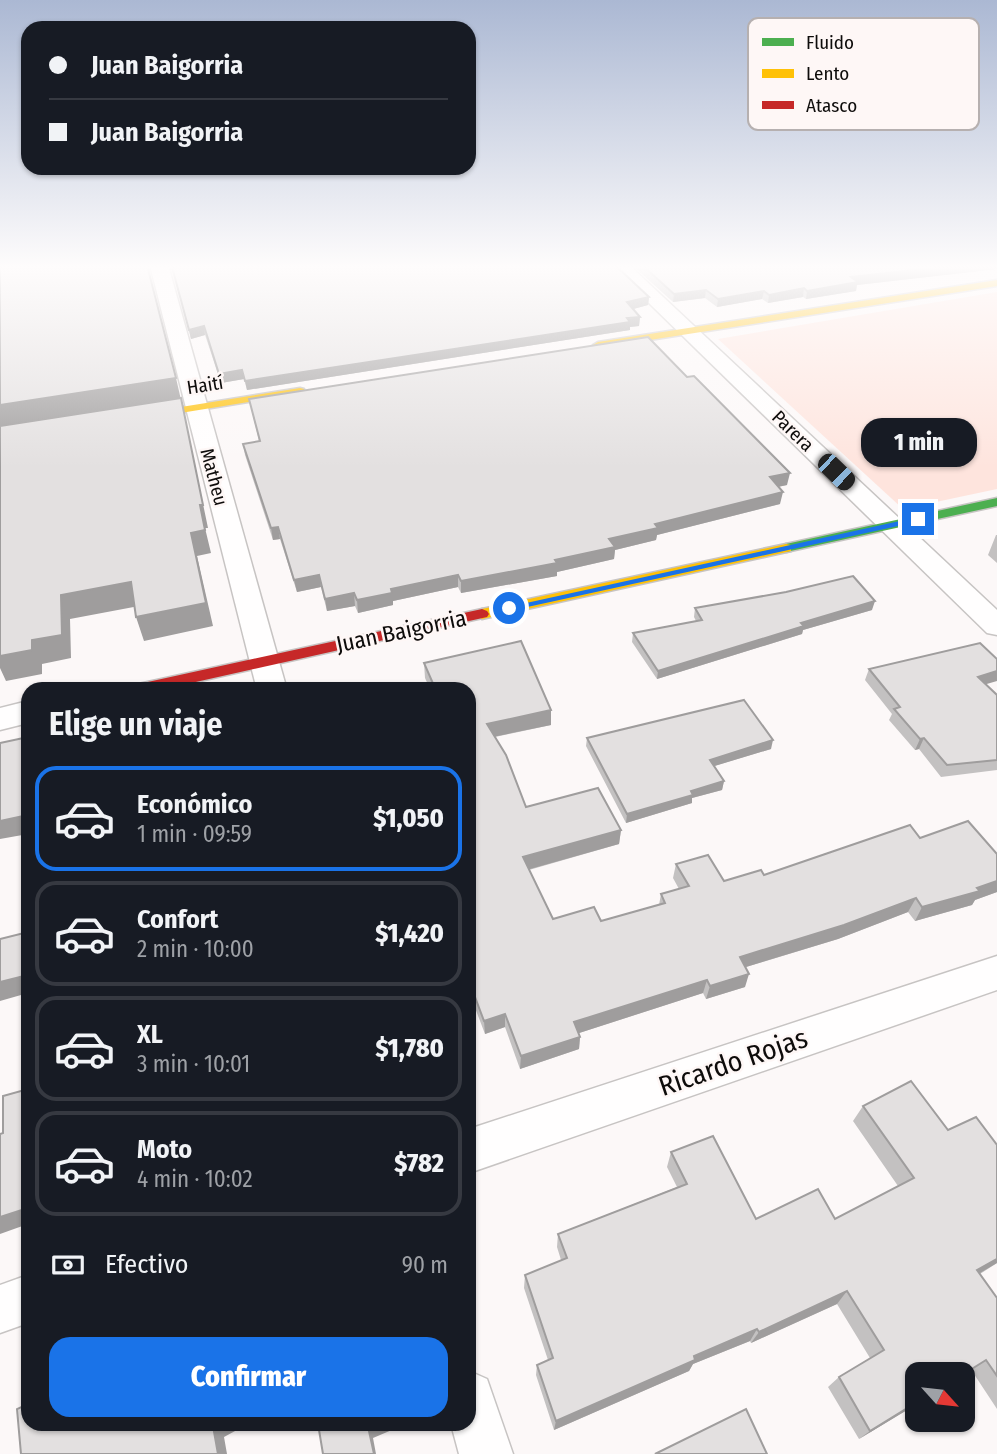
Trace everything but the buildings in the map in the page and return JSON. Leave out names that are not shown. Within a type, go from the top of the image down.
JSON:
[{"type":"street","name":"Matheu","points":[[176,333],[270,682]]},
{"type":"street","points":[[579,348],[676,333]]},
{"type":"street","name":"Parera","points":[[690,333],[997,626]]},
{"type":"street","name":"Haití","points":[[117,420],[319,388]]},
{"type":"street","name":"Juan Baigorria","points":[[170,682],[997,502]]},
{"type":"street","points":[[0,719],[21,714]]},
{"type":"street","name":"Ricardo Rojas","points":[[476,1149],[997,973]]},
{"type":"street","points":[[0,1309],[21,1302]]},
{"type":"street","points":[[476,1420],[486,1454]]},
{"type":"shaded area","points":[[754,333],[997,333],[997,489],[903,509],[718,339]]},
{"type":"traffic: fast","points":[[786,548],[997,502]]},
{"type":"traffic: slow","points":[[598,345],[676,333]]},
{"type":"traffic: slow","points":[[131,418],[300,391]]},
{"type":"traffic: slow","points":[[482,614],[786,548]]},
{"type":"traffic: jam","points":[[171,682],[482,614]]},
{"type":"route","points":[[509,608],[918,519]]}]
